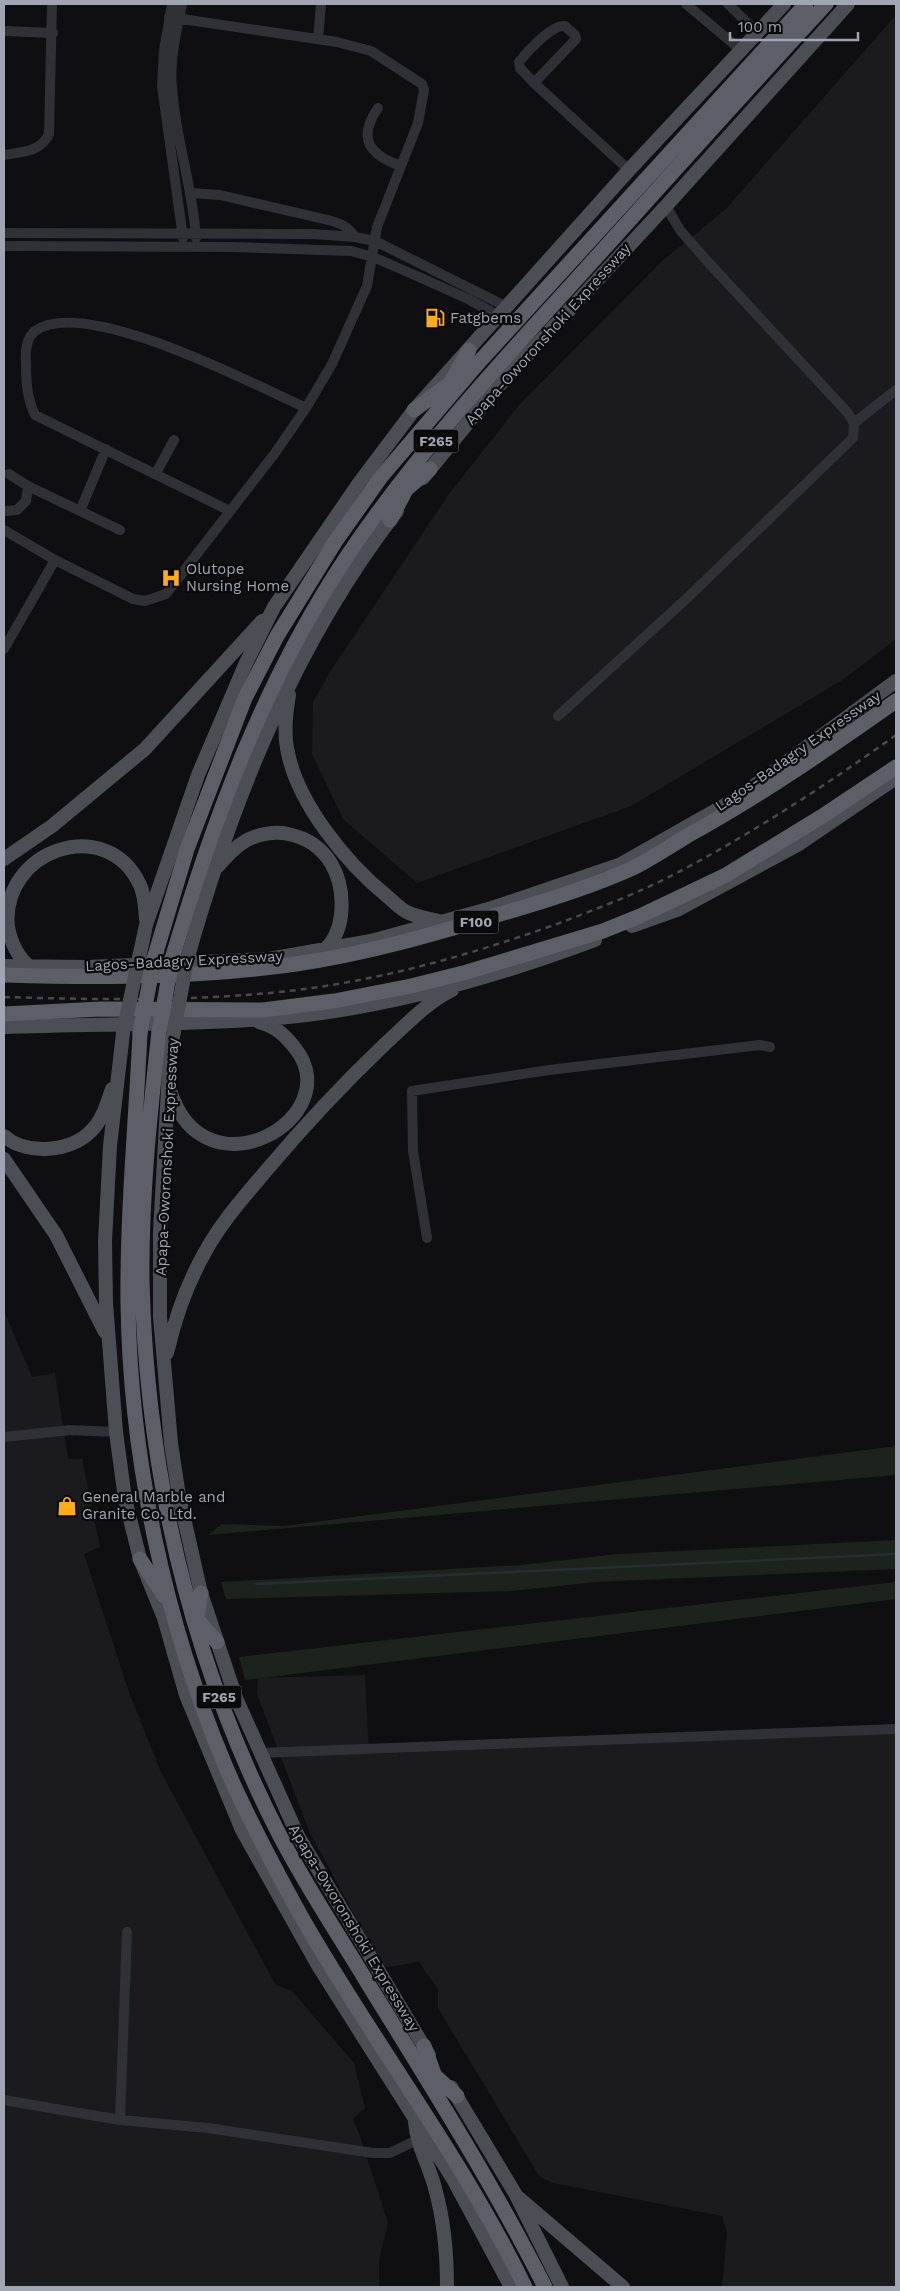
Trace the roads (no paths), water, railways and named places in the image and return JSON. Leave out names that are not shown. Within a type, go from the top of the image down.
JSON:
[{"type":"highway","name":"Apapa-Oworonshoki Expressway","points":[[525,2287],[487,2215],[303,1919],[269,1858],[224,1764],[171,1617],[159,1553],[144,1490],[136,1433],[128,1306],[129,1222],[140,1032],[147,959],[245,698],[277,636],[335,542],[381,477],[480,361],[806,4]]},
{"type":"highway","name":"Apapa-Oworonshoki Expressway","points":[[545,2287],[515,2228],[446,2107],[282,1840],[240,1753],[200,1643],[193,1605],[163,1499],[149,1380],[142,1282],[143,1203],[166,1031],[203,856],[243,751],[266,698],[319,602],[347,556],[384,516],[424,466],[483,382],[826,4]]},
{"type":"highway","points":[[429,422],[469,350]]},
{"type":"highway","points":[[414,410],[480,361]]},
{"type":"highway","points":[[384,516],[424,466]]},
{"type":"highway","name":"Lagos-Badagry Expressway","points":[[4,974],[55,976],[209,974],[296,964],[351,954],[414,939],[548,901],[635,867],[729,813],[767,790],[896,701]]},
{"type":"highway","points":[[4,1014],[101,1009],[263,1010],[373,993],[467,972],[604,932],[726,875],[821,817],[896,767]]},
{"type":"highway","points":[[156,1581],[159,1553]]},
{"type":"highway","points":[[140,1559],[156,1581],[171,1617],[193,1605],[217,1642]]},
{"type":"highway","points":[[424,2046],[446,2107]]},
{"type":"highway","points":[[415,2059],[435,2075],[456,2096]]},
{"type":"main road","name":"Apapa-Oworonshoki Expressway","points":[[511,2287],[466,2202],[320,1967],[242,1830],[186,1695],[171,1617],[140,1559],[125,1499],[116,1432],[109,1340],[105,1242],[110,1146],[117,1095],[117,1074],[123,1032],[147,959],[146,925],[208,747],[274,607],[359,483],[414,410],[630,170],[784,4]]},
{"type":"main road","name":"Apapa-Oworonshoki Expressway","points":[[424,466],[666,206],[848,4]]},
{"type":"main road","name":"Apapa-Oworonshoki Expressway","points":[[180,960],[256,758],[293,675],[384,516]]},
{"type":"main road","points":[[4,859],[59,820],[145,749],[274,607]]},
{"type":"main road","points":[[293,675],[286,720],[287,747],[294,775],[308,803],[352,862],[372,884],[408,913],[441,921]]},
{"type":"main road","name":"Lagos-Badagry Expressway","points":[[4,966],[88,967],[269,959],[371,941],[492,908],[619,865],[739,796],[896,681]]},
{"type":"main road","points":[[4,1028],[18,1026],[251,1020],[320,1012],[383,1001],[531,964],[677,910],[799,844],[896,778]]},
{"type":"main road","points":[[216,868],[234,848],[248,839],[264,834],[282,833],[300,836],[315,844],[328,856],[335,868],[340,884],[342,901],[340,922],[334,938],[324,949]]},
{"type":"main road","points":[[29,966],[18,956],[10,939],[6,921],[7,902],[13,884],[26,866],[41,854],[63,847],[84,846],[103,849],[116,856],[129,868],[140,885],[145,902],[146,925]]},
{"type":"main road","points":[[166,1382],[167,1354],[178,1310],[204,1253],[242,1199],[317,1112],[355,1072],[427,1005],[452,990],[487,976]]},
{"type":"main road","points":[[168,1083],[181,1115],[192,1128],[211,1140],[231,1145],[250,1144],[274,1134],[302,1104],[307,1083],[302,1058],[282,1032],[273,1026],[251,1020]]},
{"type":"main road","name":"Apapa-Oworonshoki Expressway","points":[[166,1031],[168,1083],[159,1272],[160,1317],[171,1443],[193,1605],[217,1642],[236,1698],[259,1753],[307,1852],[516,2195],[562,2287]]},
{"type":"main road","points":[[4,1136],[29,1148],[63,1147],[80,1139],[92,1130],[104,1112],[117,1074]]},
{"type":"main road","points":[[4,1158],[56,1235],[109,1340]]},
{"type":"main road","points":[[414,2119],[417,2140],[435,2188],[442,2223],[446,2287]]},
{"type":"main road","points":[[516,2195],[623,2287]]},
{"type":"street","points":[[4,155],[36,149],[45,142],[48,134],[53,33],[52,4]]},
{"type":"street","points":[[172,4],[174,18],[171,86],[191,193],[197,247]]},
{"type":"street","points":[[182,4],[174,18],[162,86],[184,247]]},
{"type":"street","points":[[318,39],[321,4]]},
{"type":"street","points":[[686,4],[742,50]]},
{"type":"street","points":[[728,4],[758,33]]},
{"type":"street","points":[[4,530],[55,560],[133,599],[155,599],[166,594],[275,453],[306,408],[332,364],[367,286],[377,227],[418,123],[424,90],[422,84],[371,51],[318,39],[174,18]]},
{"type":"street","points":[[534,82],[576,39],[575,35],[565,26],[555,27],[519,62],[520,68],[534,82],[630,170]]},
{"type":"street","points":[[4,31],[53,33]]},
{"type":"street","points":[[378,108],[368,122],[367,137],[369,144],[384,160],[401,166]]},
{"type":"street","points":[[191,193],[220,195],[328,220],[342,224],[350,229],[355,237]]},
{"type":"street","points":[[558,716],[677,607],[853,438],[854,423],[847,412],[680,230],[666,206]]},
{"type":"street","points":[[4,233],[314,234],[355,237],[375,242],[475,289],[503,311]]},
{"type":"street","points":[[4,246],[318,248],[350,251],[373,257],[468,299],[503,311]]},
{"type":"street","points":[[230,511],[156,473],[34,415],[28,401],[26,355],[28,341],[34,332],[48,325],[60,323],[130,332],[184,352],[306,408]]},
{"type":"street","points":[[854,423],[896,390]]},
{"type":"street","points":[[156,473],[174,440]]},
{"type":"street","points":[[80,511],[106,449]]},
{"type":"street","points":[[9,474],[28,486],[120,530]]},
{"type":"street","points":[[4,511],[17,510],[26,500],[28,486]]},
{"type":"street","points":[[4,650],[55,560]]},
{"type":"street","points":[[427,1238],[414,1150],[412,1090],[548,1070],[760,1045],[770,1047]]},
{"type":"street","points":[[4,1437],[70,1430],[116,1432]]},
{"type":"street","points":[[259,1753],[896,1729]]},
{"type":"street","points":[[120,2120],[127,1932]]},
{"type":"street","points":[[4,2100],[120,2120],[208,2128],[373,2153],[390,2153],[417,2140]]},
{"type":"waterway","points":[[256,1584],[896,1554]]},
{"type":"railway","points":[[4,997],[162,999],[281,992],[379,976],[467,953],[569,919],[630,895],[673,875],[787,809],[896,735]]},
{"type":"place","name":"Fatgbems","points":[[435,318]]},
{"type":"place","name":"Olutope Nursing Home","points":[[171,578]]},
{"type":"place","name":"General Marble and Granite Co. Ltd.","points":[[67,1506]]}]
